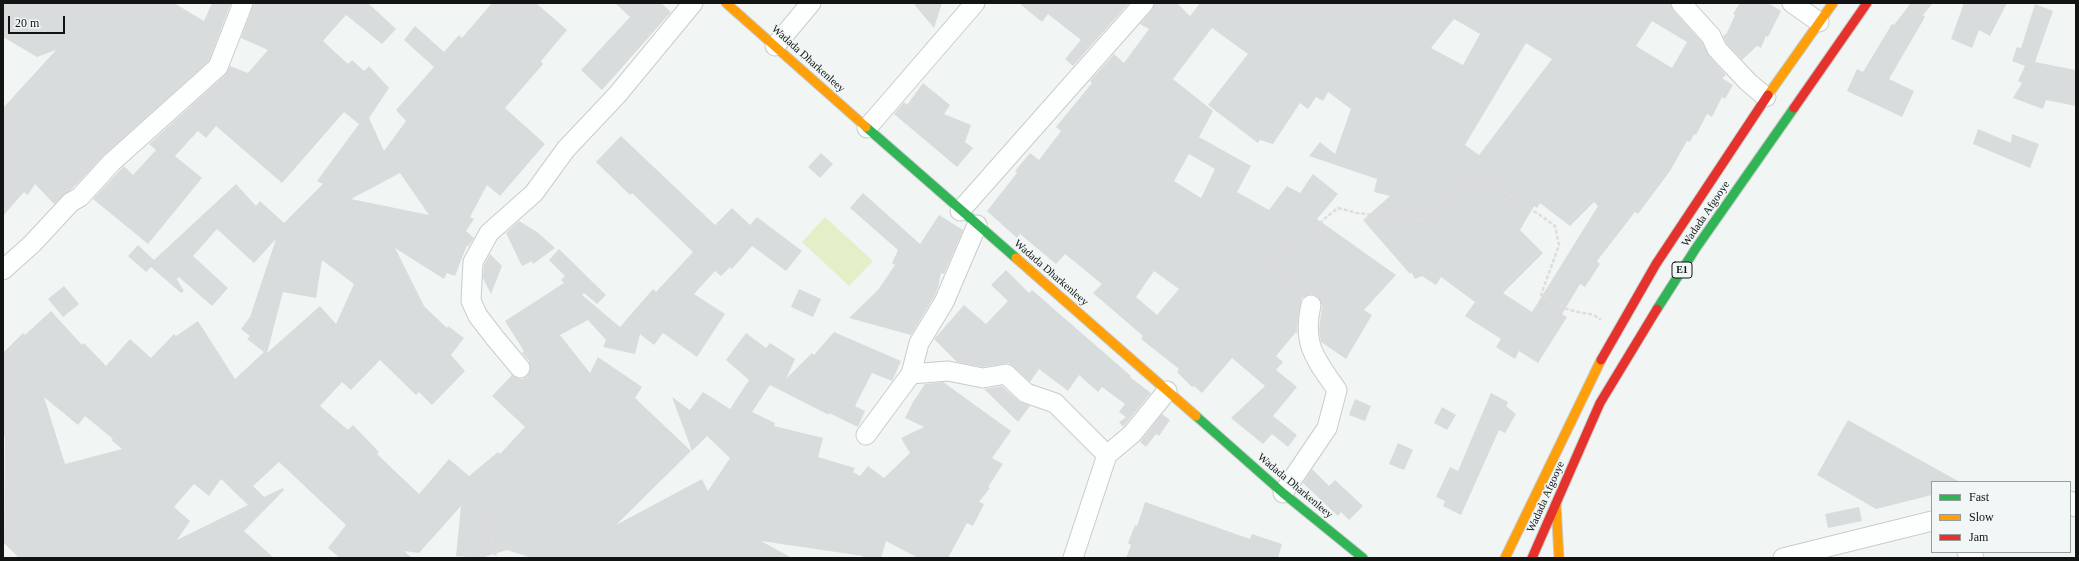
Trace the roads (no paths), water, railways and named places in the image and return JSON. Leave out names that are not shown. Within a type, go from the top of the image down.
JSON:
[{"type":"main road","name":"Wadada Dharkenleey","points":[[726,3],[960,211],[1283,493],[1363,558]]},
{"type":"main road","name":"Wadada Afgooye","points":[[1505,558],[1563,436],[1616,332],[1656,264],[1766,97],[1833,3]]},
{"type":"main road","name":"Wadada Afgooye","points":[[1532,558],[1600,403],[1634,345],[1696,248],[1867,3]]},
{"type":"main road","points":[[1556,504],[1559,558]]},
{"type":"street","points":[[3,270],[32,244],[71,202],[80,197],[112,162],[218,67],[242,3]]},
{"type":"street","points":[[520,368],[494,338],[478,316],[470,301],[473,262],[489,233],[534,193],[566,149],[617,95],[693,3]]},
{"type":"street","points":[[775,46],[810,3]]},
{"type":"street","points":[[867,128],[974,3]]},
{"type":"street","points":[[960,211],[1144,3]]},
{"type":"street","points":[[1682,3],[1711,36],[1717,49],[1748,82],[1766,97]]},
{"type":"street","points":[[1792,3],[1819,22]]},
{"type":"street","points":[[866,435],[911,374],[919,343],[944,302],[977,225]]},
{"type":"street","points":[[1283,493],[1327,428],[1337,390],[1314,357],[1308,339],[1307,323],[1311,304]]},
{"type":"street","points":[[911,374],[948,371],[983,378],[1006,374],[1026,393],[1055,403],[1107,455]]},
{"type":"street","points":[[1073,558],[1107,455],[1132,434],[1167,391]]},
{"type":"street","points":[[1783,558],[1931,521]]}]
